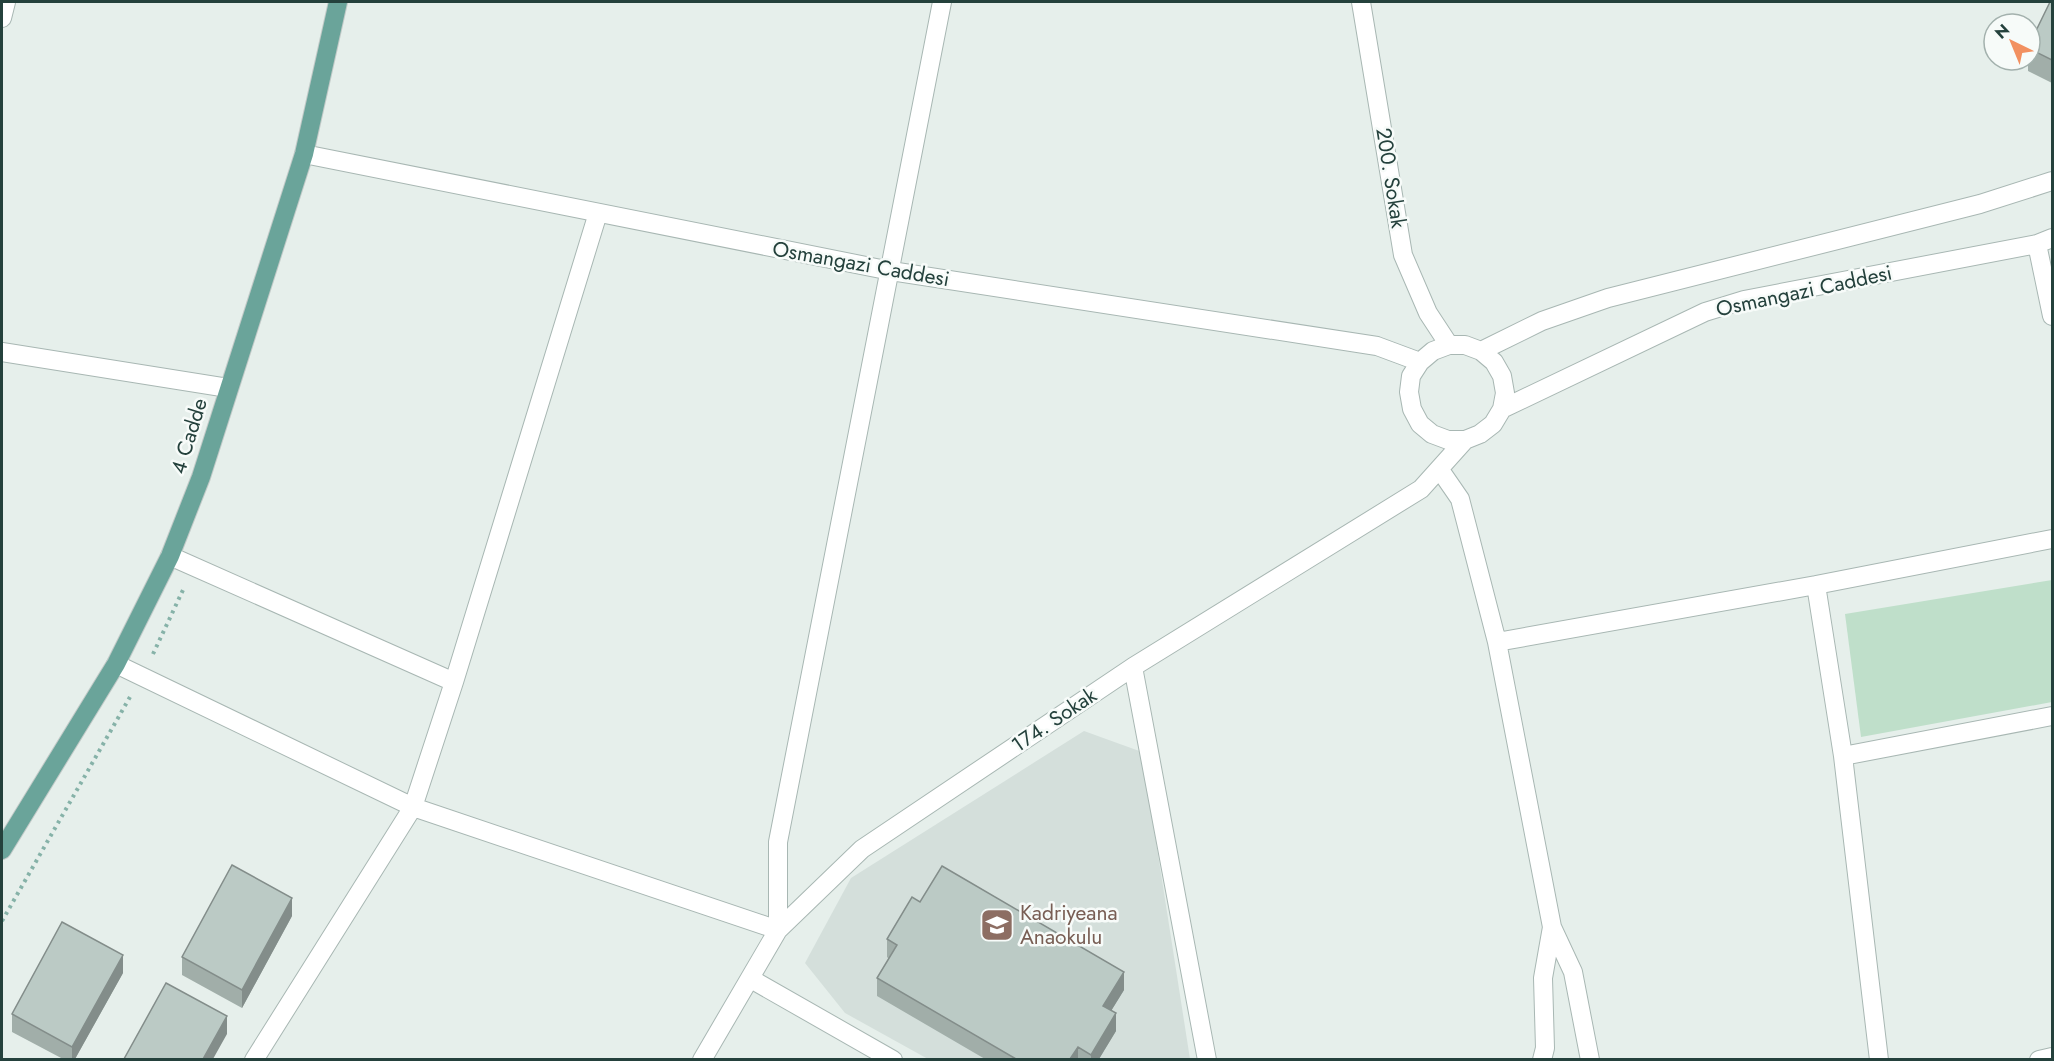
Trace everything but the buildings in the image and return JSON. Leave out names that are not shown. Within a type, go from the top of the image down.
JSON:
[{"type":"main road","name":"4 Cadde","points":[[2,850],[116,663],[170,556],[201,477],[304,154],[338,2]]},
{"type":"street","points":[[2,18],[6,2]]},
{"type":"street","points":[[116,663],[413,807],[778,930],[778,842],[942,2]]},
{"type":"street","name":"200. Sokak","points":[[1361,2],[1404,255],[1428,313],[1449,345]]},
{"type":"street","name":"Osmangazi Caddesi","points":[[304,154],[891,271],[1356,342],[1377,346],[1420,362]]},
{"type":"street","points":[[1481,351],[1542,321],[1608,298],[1980,204],[2052,181]]},
{"type":"street","points":[[255,1059],[413,807],[454,682],[598,213]]},
{"type":"street","points":[[2045,241],[2052,316]]},
{"type":"street","name":"Osmangazi Caddesi","points":[[1502,410],[1705,312],[1744,300],[2045,241]]},
{"type":"street","points":[[1449,345],[1466,345],[1481,351],[1494,362],[1502,376],[1505,393],[1502,410],[1493,424],[1480,434],[1465,440],[1448,440],[1432,434],[1420,424],[1412,409],[1409,392],[1412,376],[1420,362],[1433,351],[1449,345]]},
{"type":"street","points":[[2,352],[228,388]]},
{"type":"street","name":"174. Sokak","points":[[702,1059],[778,930],[862,849],[1133,667],[1421,489],[1465,440]]},
{"type":"street","points":[[1440,470],[1460,499],[1497,642],[1552,927],[1574,972],[1590,1059]]},
{"type":"street","points":[[1497,642],[1816,585],[2052,539]]},
{"type":"street","points":[[170,556],[454,682]]},
{"type":"street","points":[[1816,585],[1843,756],[1879,1059]]},
{"type":"street","points":[[1133,667],[1207,1059]]},
{"type":"street","points":[[1843,756],[2052,716]]},
{"type":"street","points":[[1542,1059],[1545,1048],[1544,978],[1552,927]]},
{"type":"street","points":[[751,979],[893,1059]]},
{"type":"street","points":[[2039,1059],[2052,1057]]},
{"type":"shaded area","name":"Kadriyeana Anaokulu","points":[[1084,731],[1142,752],[1190,1059],[928,1059],[845,1013],[805,963],[851,878]]},
{"type":"green space","points":[[2052,580],[2052,702],[1861,737],[1845,614]]},
{"type":"place","name":"Kadriyeana Anaokulu","points":[[997,925]]}]
